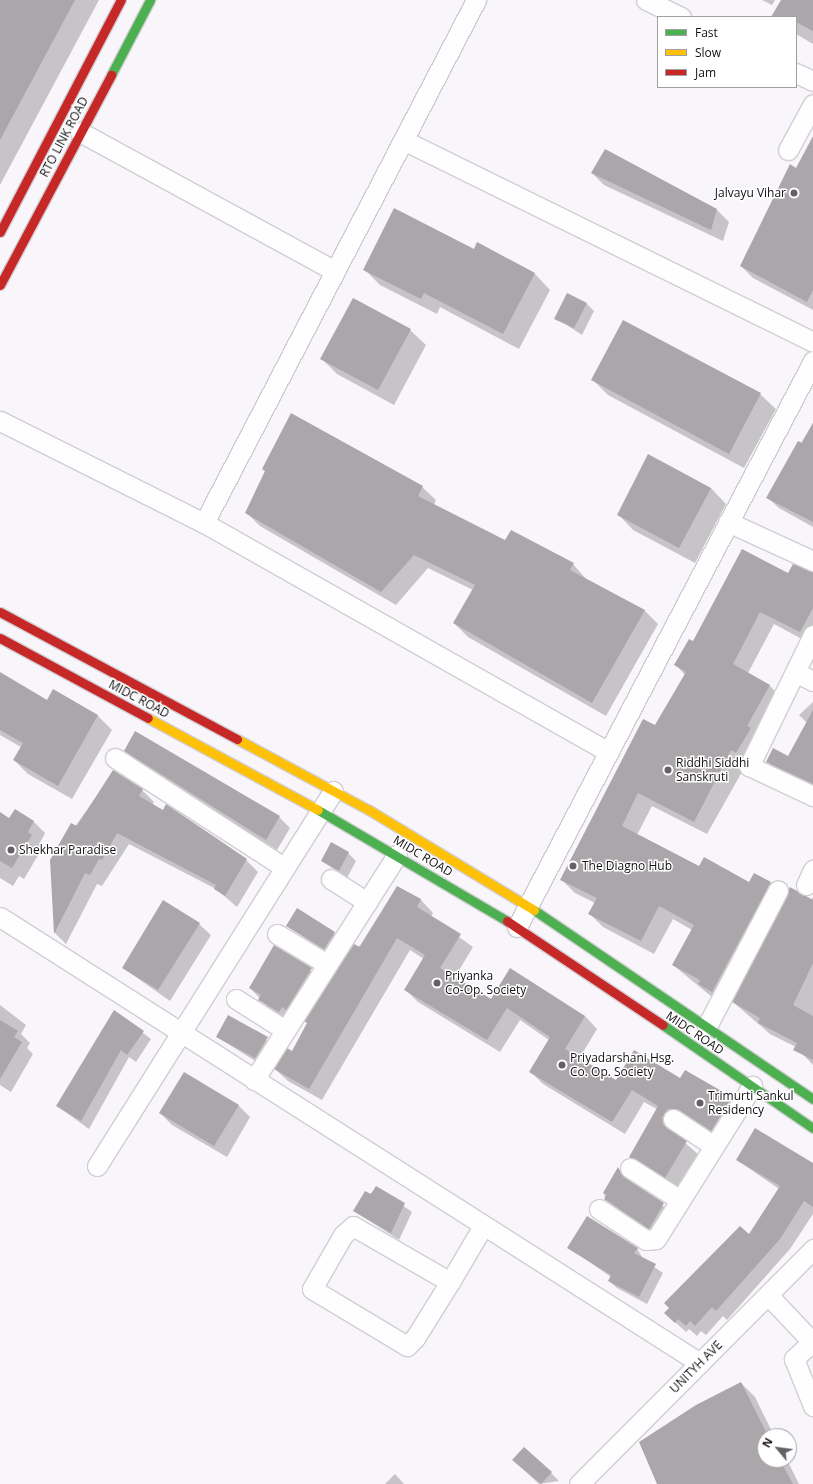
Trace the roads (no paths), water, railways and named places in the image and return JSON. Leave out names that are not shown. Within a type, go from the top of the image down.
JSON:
[{"type":"main road","name":"RTO LINK ROAD","points":[[0,232],[121,0]]},
{"type":"main road","name":"RTO LINK ROAD","points":[[0,285],[150,0]]},
{"type":"main road","name":"MIDC ROAD","points":[[0,612],[333,791],[530,907],[813,1099]]},
{"type":"main road","name":"MIDC ROAD","points":[[0,638],[321,811],[517,927],[813,1128]]},
{"type":"street","points":[[204,523],[476,0]]},
{"type":"street","points":[[646,0],[678,16]]},
{"type":"street","points":[[797,73],[813,81]]},
{"type":"street","points":[[788,150],[813,104]]},
{"type":"street","points":[[80,132],[335,271]]},
{"type":"street","points":[[403,140],[813,342]]},
{"type":"street","points":[[517,927],[530,907],[728,522],[813,361]]},
{"type":"street","points":[[0,421],[204,523],[609,752]]},
{"type":"street","points":[[728,522],[813,561]]},
{"type":"street","points":[[813,635],[748,766],[813,796]]},
{"type":"street","points":[[795,672],[813,681]]},
{"type":"street","points":[[115,758],[285,868]]},
{"type":"street","points":[[97,1166],[181,1030],[333,791]]},
{"type":"street","points":[[254,1080],[397,855]]},
{"type":"street","points":[[331,879],[367,902]]},
{"type":"street","points":[[707,1026],[778,890]]},
{"type":"street","points":[[0,917],[181,1030],[254,1080],[700,1363]]},
{"type":"street","points":[[277,934],[327,964]]},
{"type":"street","points":[[236,999],[286,1030]]},
{"type":"street","points":[[599,1209],[652,1241],[680,1200],[752,1086]]},
{"type":"street","points":[[673,1119],[714,1146]]},
{"type":"street","points":[[630,1168],[680,1200]]},
{"type":"street","points":[[450,1282],[353,1226],[342,1235],[312,1289],[407,1346],[415,1338],[450,1282],[483,1226]]},
{"type":"street","name":"UNITYH AVE","points":[[579,1484],[813,1250]]},
{"type":"street","points":[[768,1295],[812,1343],[794,1359],[813,1406]]},
{"type":"place","name":"Jalvayu Vihar","points":[[794,193]]},
{"type":"place","name":"Riddhi Siddhi Sanskruti","points":[[668,770]]},
{"type":"place","name":"Shekhar Paradise","points":[[11,850]]},
{"type":"place","name":"The Diagno Hub","points":[[573,866]]},
{"type":"place","name":"Priyanka Co-Op. Society","points":[[437,983]]},
{"type":"place","name":"Priyadarshani Hsg. Co. Op. Society","points":[[562,1065]]},
{"type":"place","name":"Trimurti Sankul Residency","points":[[700,1103]]}]
